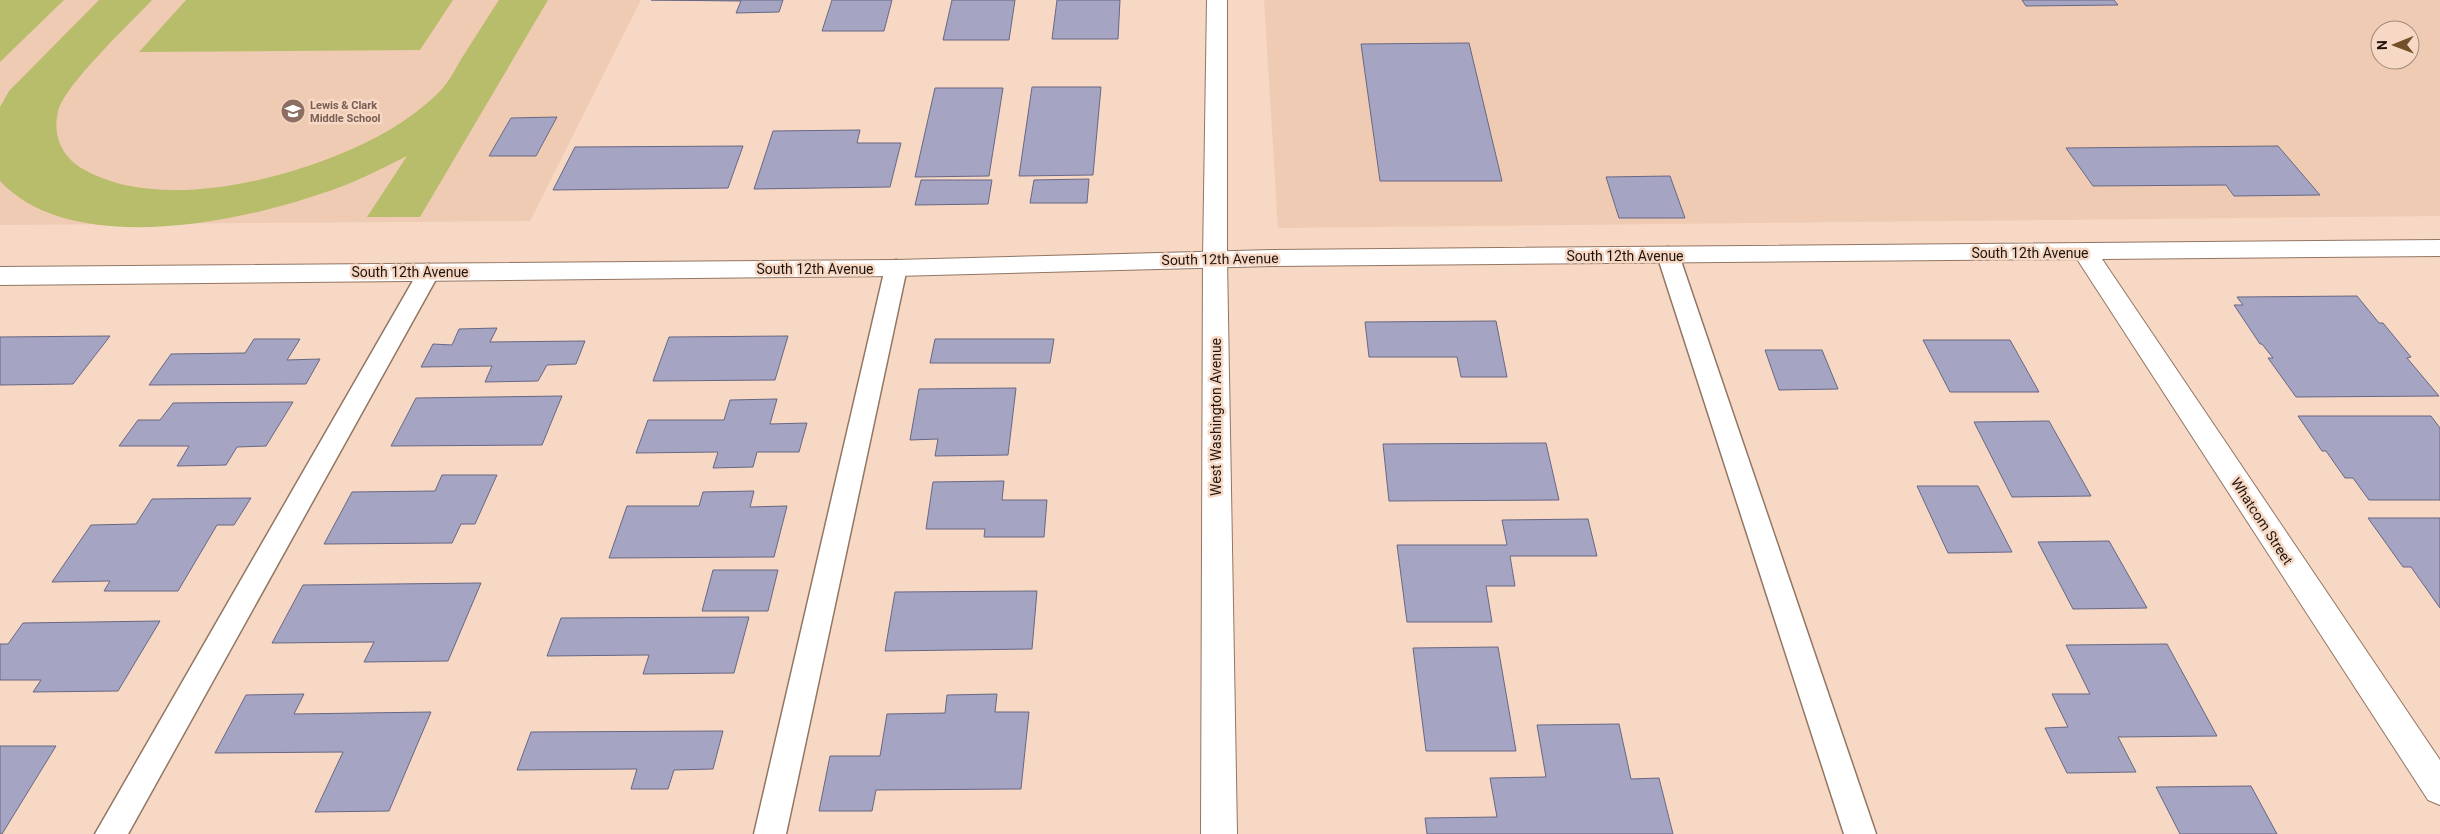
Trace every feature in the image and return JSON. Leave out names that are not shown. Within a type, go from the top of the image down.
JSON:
[{"type":"street","name":"West Washington Avenue","points":[[1217,0],[1215,259],[1219,834]]},
{"type":"street","name":"South 12th Avenue","points":[[0,276],[896,268],[1215,259],[2440,248]]},
{"type":"street","name":"Whatcom Street","points":[[2085,252],[2440,789]]},
{"type":"lane","points":[[1668,255],[1860,834]]},
{"type":"lane","points":[[770,834],[896,268]]},
{"type":"lane","points":[[111,834],[429,272]]},
{"type":"shaded area","name":"Lewis & Clark Middle School","points":[[0,0],[641,0],[530,221],[0,225]]},
{"type":"shaded area","points":[[1264,0],[2440,0],[2440,216],[1278,228]]},
{"type":"green space","points":[[0,0],[64,0],[0,62]]},
{"type":"green space","points":[[99,0],[152,0],[99,55],[72,86],[63,100],[58,112],[57,121],[58,138],[61,145],[70,159],[83,169],[117,183],[155,189],[196,189],[239,184],[282,174],[359,146],[391,129],[405,120],[442,89],[499,0],[548,0],[420,217],[367,217],[407,156],[344,185],[287,204],[201,222],[156,227],[110,226],[68,219],[31,205],[0,181],[0,107],[9,91]]},
{"type":"green space","points":[[186,0],[453,0],[420,50],[139,52]]},
{"type":"building","points":[[651,0],[783,0],[779,12],[736,13],[741,1]]},
{"type":"building","points":[[832,0],[892,0],[884,31],[822,31]]},
{"type":"building","points":[[952,0],[1015,0],[1009,40],[943,40]]},
{"type":"building","points":[[1057,0],[1120,0],[1118,39],[1052,39]]},
{"type":"building","points":[[2022,0],[2114,0],[2118,5],[2026,6]]},
{"type":"building","points":[[1469,43],[1502,181],[1380,181],[1361,44]]},
{"type":"building","points":[[1032,87],[1101,87],[1093,175],[1019,176]]},
{"type":"building","points":[[935,88],[1003,88],[989,176],[915,177]]},
{"type":"building","points":[[557,117],[536,156],[489,156],[511,118]]},
{"type":"building","points":[[860,130],[857,143],[901,143],[890,187],[754,189],[773,131]]},
{"type":"building","points":[[743,146],[728,188],[553,190],[575,147]]},
{"type":"building","points":[[2278,146],[2320,195],[2234,196],[2226,185],[2093,186],[2066,148]]},
{"type":"building","points":[[1670,176],[1685,218],[1619,218],[1606,177]]},
{"type":"building","points":[[1089,179],[1087,203],[1030,203],[1034,180]]},
{"type":"building","points":[[921,180],[992,180],[988,204],[915,205]]},
{"type":"building","points":[[2357,296],[2379,323],[2383,323],[2411,357],[2407,358],[2439,396],[2296,397],[2268,358],[2273,358],[2260,344],[2234,305],[2243,305],[2237,297]]},
{"type":"building","points":[[1496,321],[1507,377],[1461,377],[1457,357],[1369,357],[1365,322]]},
{"type":"building","points":[[497,328],[490,342],[585,341],[576,364],[547,365],[538,381],[485,382],[492,366],[421,367],[433,344],[452,345],[459,329]]},
{"type":"building","points":[[110,336],[73,384],[0,385],[0,337]]},
{"type":"building","points":[[788,336],[775,380],[653,381],[669,337]]},
{"type":"building","points":[[254,339],[300,339],[287,360],[320,359],[306,384],[149,385],[171,354],[245,353]]},
{"type":"building","points":[[935,339],[1054,339],[1050,363],[930,363]]},
{"type":"building","points":[[1923,340],[2010,340],[2039,392],[1950,392]]},
{"type":"building","points":[[1765,350],[1822,350],[1838,389],[1779,390]]},
{"type":"building","points":[[1016,388],[1008,455],[935,456],[938,439],[910,440],[919,389]]},
{"type":"building","points":[[562,396],[542,445],[391,446],[416,398]]},
{"type":"building","points":[[777,399],[770,424],[807,423],[799,452],[757,452],[753,467],[713,468],[718,452],[636,453],[648,420],[724,420],[730,400]]},
{"type":"building","points":[[293,402],[266,446],[237,447],[226,465],[177,466],[189,446],[119,446],[138,420],[160,420],[173,403]]},
{"type":"building","points":[[2298,416],[2431,416],[2440,428],[2440,500],[2369,500],[2353,478],[2345,478],[2326,451],[2322,451]]},
{"type":"building","points":[[2049,421],[2091,496],[2012,497],[1974,422]]},
{"type":"building","points":[[1546,443],[1559,500],[1389,501],[1383,444]]},
{"type":"building","points":[[442,475],[497,475],[475,524],[461,524],[452,543],[324,544],[352,492],[435,491]]},
{"type":"building","points":[[1004,481],[1002,500],[1047,500],[1044,537],[984,537],[985,529],[926,529],[933,482]]},
{"type":"building","points":[[1917,486],[1978,486],[2012,552],[1948,553]]},
{"type":"building","points":[[754,491],[750,507],[787,506],[774,557],[609,558],[627,506],[699,506],[703,492]]},
{"type":"building","points":[[251,498],[234,525],[217,525],[178,591],[104,591],[110,581],[52,582],[91,525],[136,524],[152,499]]},
{"type":"building","points":[[2368,518],[2440,518],[2440,608],[2411,567],[2403,567]]},
{"type":"building","points":[[1588,519],[1597,556],[1510,556],[1515,586],[1486,586],[1492,622],[1407,622],[1397,545],[1507,545],[1502,520]]},
{"type":"building","points":[[2109,541],[2147,608],[2073,609],[2038,542]]},
{"type":"building","points":[[713,570],[778,570],[768,611],[702,611]]},
{"type":"building","points":[[481,583],[448,661],[364,662],[374,642],[272,643],[303,585]]},
{"type":"building","points":[[1037,591],[1032,649],[885,651],[895,592]]},
{"type":"building","points":[[749,617],[734,673],[643,674],[649,655],[547,656],[561,618]]},
{"type":"building","points":[[160,621],[118,691],[33,692],[41,680],[0,680],[0,644],[8,644],[23,623]]},
{"type":"building","points":[[2167,644],[2217,736],[2118,737],[2136,772],[2067,773],[2045,728],[2068,727],[2052,694],[2090,694],[2066,645]]},
{"type":"building","points":[[1498,647],[1516,751],[1426,751],[1413,648]]},
{"type":"building","points":[[304,694],[294,714],[431,712],[389,811],[315,812],[343,752],[215,753],[246,695]]},
{"type":"building","points":[[997,694],[995,712],[1029,712],[1021,789],[876,790],[872,811],[819,811],[830,756],[880,756],[887,714],[945,713],[947,695]]},
{"type":"building","points":[[1619,724],[1631,779],[1659,778],[1673,834],[1427,834],[1425,818],[1497,817],[1490,778],[1546,777],[1537,725]]},
{"type":"building","points":[[723,731],[713,769],[674,770],[668,789],[631,789],[637,769],[517,770],[531,732]]},
{"type":"building","points":[[0,746],[56,746],[2,834],[0,834]]},
{"type":"building","points":[[2251,786],[2277,834],[2180,834],[2156,787]]},
{"type":"place","name":"Lewis & Clark Middle School","points":[[293,111]]}]
